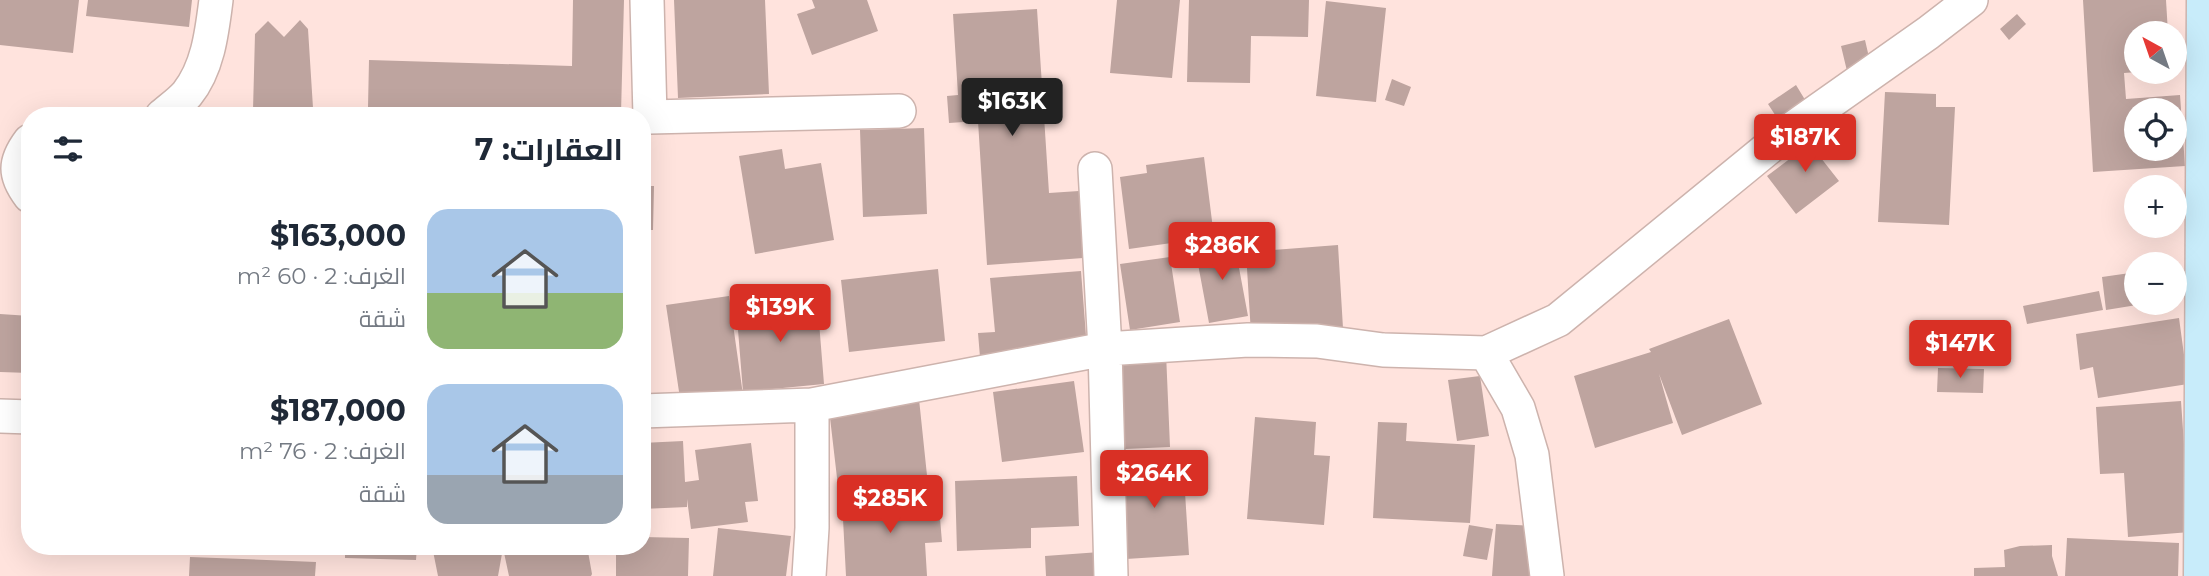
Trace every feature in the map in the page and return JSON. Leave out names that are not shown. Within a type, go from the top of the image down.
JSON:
[{"type":"street","points":[[172,107],[187,94],[199,73],[208,49],[216,0]]},
{"type":"street","points":[[646,107],[647,0]]},
{"type":"street","points":[[651,411],[812,405],[1105,349],[1248,340],[1317,341],[1383,350],[1486,353],[1558,320],[1789,131],[1971,0]]},
{"type":"street","points":[[2203,576],[2206,0]]},
{"type":"street","points":[[651,117],[899,111]]},
{"type":"street","points":[[21,155],[17,167],[21,183]]},
{"type":"street","points":[[1096,169],[1105,349],[1111,576]]},
{"type":"street","points":[[1486,353],[1518,408],[1532,455],[1547,576]]},
{"type":"street","points":[[809,576],[812,528],[812,405]]},
{"type":"street","points":[[0,416],[21,416]]},
{"type":"building","points":[[0,0],[79,0],[73,53],[0,45]]},
{"type":"building","points":[[88,0],[192,0],[189,27],[86,16]]},
{"type":"building","points":[[573,0],[624,0],[621,107],[368,107],[369,60],[572,66]]},
{"type":"building","points":[[674,0],[765,0],[769,94],[678,98]]},
{"type":"building","points":[[812,0],[867,0],[878,31],[812,55],[797,14],[815,8]]},
{"type":"building","points":[[1117,0],[1180,0],[1172,78],[1110,73]]},
{"type":"building","points":[[1189,0],[1309,0],[1308,37],[1251,36],[1250,83],[1187,82]]},
{"type":"building","points":[[2083,0],[2166,0],[2167,21],[2124,21],[2124,161],[2185,161],[2185,166],[2093,172]]},
{"type":"building","points":[[1326,1],[1386,8],[1376,102],[1316,96]]},
{"type":"building","points":[[1037,9],[1049,193],[1079,191],[1083,258],[987,265],[978,121],[949,123],[947,96],[958,95],[953,14]]},
{"type":"building","points":[[2017,14],[2026,24],[2009,40],[2000,29]]},
{"type":"building","points":[[300,20],[308,29],[313,107],[253,107],[255,34],[268,21],[284,37]]},
{"type":"building","points":[[1865,40],[1871,66],[1847,71],[1841,46]]},
{"type":"building","points":[[1392,79],[1411,87],[1404,106],[1385,100]]},
{"type":"building","points":[[1796,85],[1807,103],[1779,121],[1768,104]]},
{"type":"building","points":[[1885,92],[1936,94],[1936,107],[1955,107],[1949,225],[1878,222]]},
{"type":"building","points":[[2180,95],[2180,98],[2140,98]]},
{"type":"building","points":[[1833,126],[1840,135],[1817,153],[1839,181],[1796,214],[1767,176]]},
{"type":"building","points":[[924,128],[927,214],[863,217],[860,130]]},
{"type":"building","points":[[782,149],[785,169],[821,163],[834,240],[755,254],[739,156]]},
{"type":"building","points":[[1204,157],[1214,237],[1129,249],[1120,177],[1147,173],[1146,165]]},
{"type":"building","points":[[651,186],[654,186],[651,230]]},
{"type":"building","points":[[1234,241],[1248,316],[1209,323],[1195,248]]},
{"type":"building","points":[[1338,245],[1343,328],[1251,334],[1246,252]]},
{"type":"building","points":[[1170,257],[1180,322],[1130,330],[1120,264]]},
{"type":"building","points":[[938,269],[945,341],[849,352],[841,280]]},
{"type":"building","points":[[1081,271],[1087,349],[980,357],[978,333],[995,332],[990,278]]},
{"type":"building","points":[[2124,274],[2124,307],[2106,310],[2102,277]]},
{"type":"building","points":[[2099,291],[2103,310],[2027,324],[2023,306]]},
{"type":"building","points":[[729,296],[743,395],[681,405],[666,305]]},
{"type":"building","points":[[817,297],[824,384],[743,392],[736,305]]},
{"type":"building","points":[[0,314],[21,315],[21,373],[0,372]]},
{"type":"building","points":[[2179,318],[2188,384],[2098,398],[2093,367],[2080,370],[2076,334]]},
{"type":"building","points":[[1729,319],[1762,404],[1682,435],[1659,374],[1673,423],[1595,448],[1574,376],[1651,352],[1649,349]]},
{"type":"building","points":[[1166,353],[1170,447],[1125,449],[1120,355]]},
{"type":"building","points":[[1938,368],[1984,369],[1983,393],[1937,392]]},
{"type":"building","points":[[1480,376],[1489,436],[1457,441],[1448,380]]},
{"type":"building","points":[[1074,381],[1084,452],[1002,462],[993,392]]},
{"type":"building","points":[[919,399],[928,485],[839,495],[829,409]]},
{"type":"building","points":[[2181,401],[2190,532],[2128,537],[2124,473],[2100,474],[2096,407]]},
{"type":"building","points":[[1255,417],[1316,422],[1314,455],[1330,456],[1324,525],[1247,519]]},
{"type":"building","points":[[1378,422],[1407,423],[1406,441],[1475,445],[1470,523],[1373,518]]},
{"type":"building","points":[[683,441],[685,482],[699,480],[695,450],[751,443],[758,501],[745,502],[748,522],[691,529],[687,499],[687,507],[651,509],[651,443]]},
{"type":"building","points":[[1183,461],[1189,555],[1126,559],[1120,465]]},
{"type":"building","points":[[1077,476],[1079,526],[1031,528],[1031,548],[957,551],[955,481]]},
{"type":"building","points":[[938,494],[942,542],[925,543],[927,576],[846,576],[842,500]]},
{"type":"building","points":[[1496,524],[1537,526],[1534,576],[1492,576]]},
{"type":"building","points":[[1469,525],[1493,529],[1487,560],[1463,556]]},
{"type":"building","points":[[718,528],[791,536],[786,576],[713,576]]},
{"type":"building","points":[[651,537],[689,538],[688,576],[616,576],[616,555],[651,555]]},
{"type":"building","points":[[2067,538],[2179,543],[2178,576],[2065,576]]},
{"type":"building","points":[[2052,545],[2058,576],[1974,576],[1974,568],[2005,567],[2004,550],[2020,546]]},
{"type":"building","points":[[1100,552],[1102,576],[1046,576],[1045,556]]},
{"type":"building","points":[[345,555],[416,555],[416,560],[345,558]]},
{"type":"building","points":[[434,555],[502,555],[498,576],[438,576]]},
{"type":"building","points":[[504,555],[589,555],[592,574],[591,576],[509,576]]},
{"type":"building","points":[[190,557],[316,562],[315,576],[189,576]]}]
